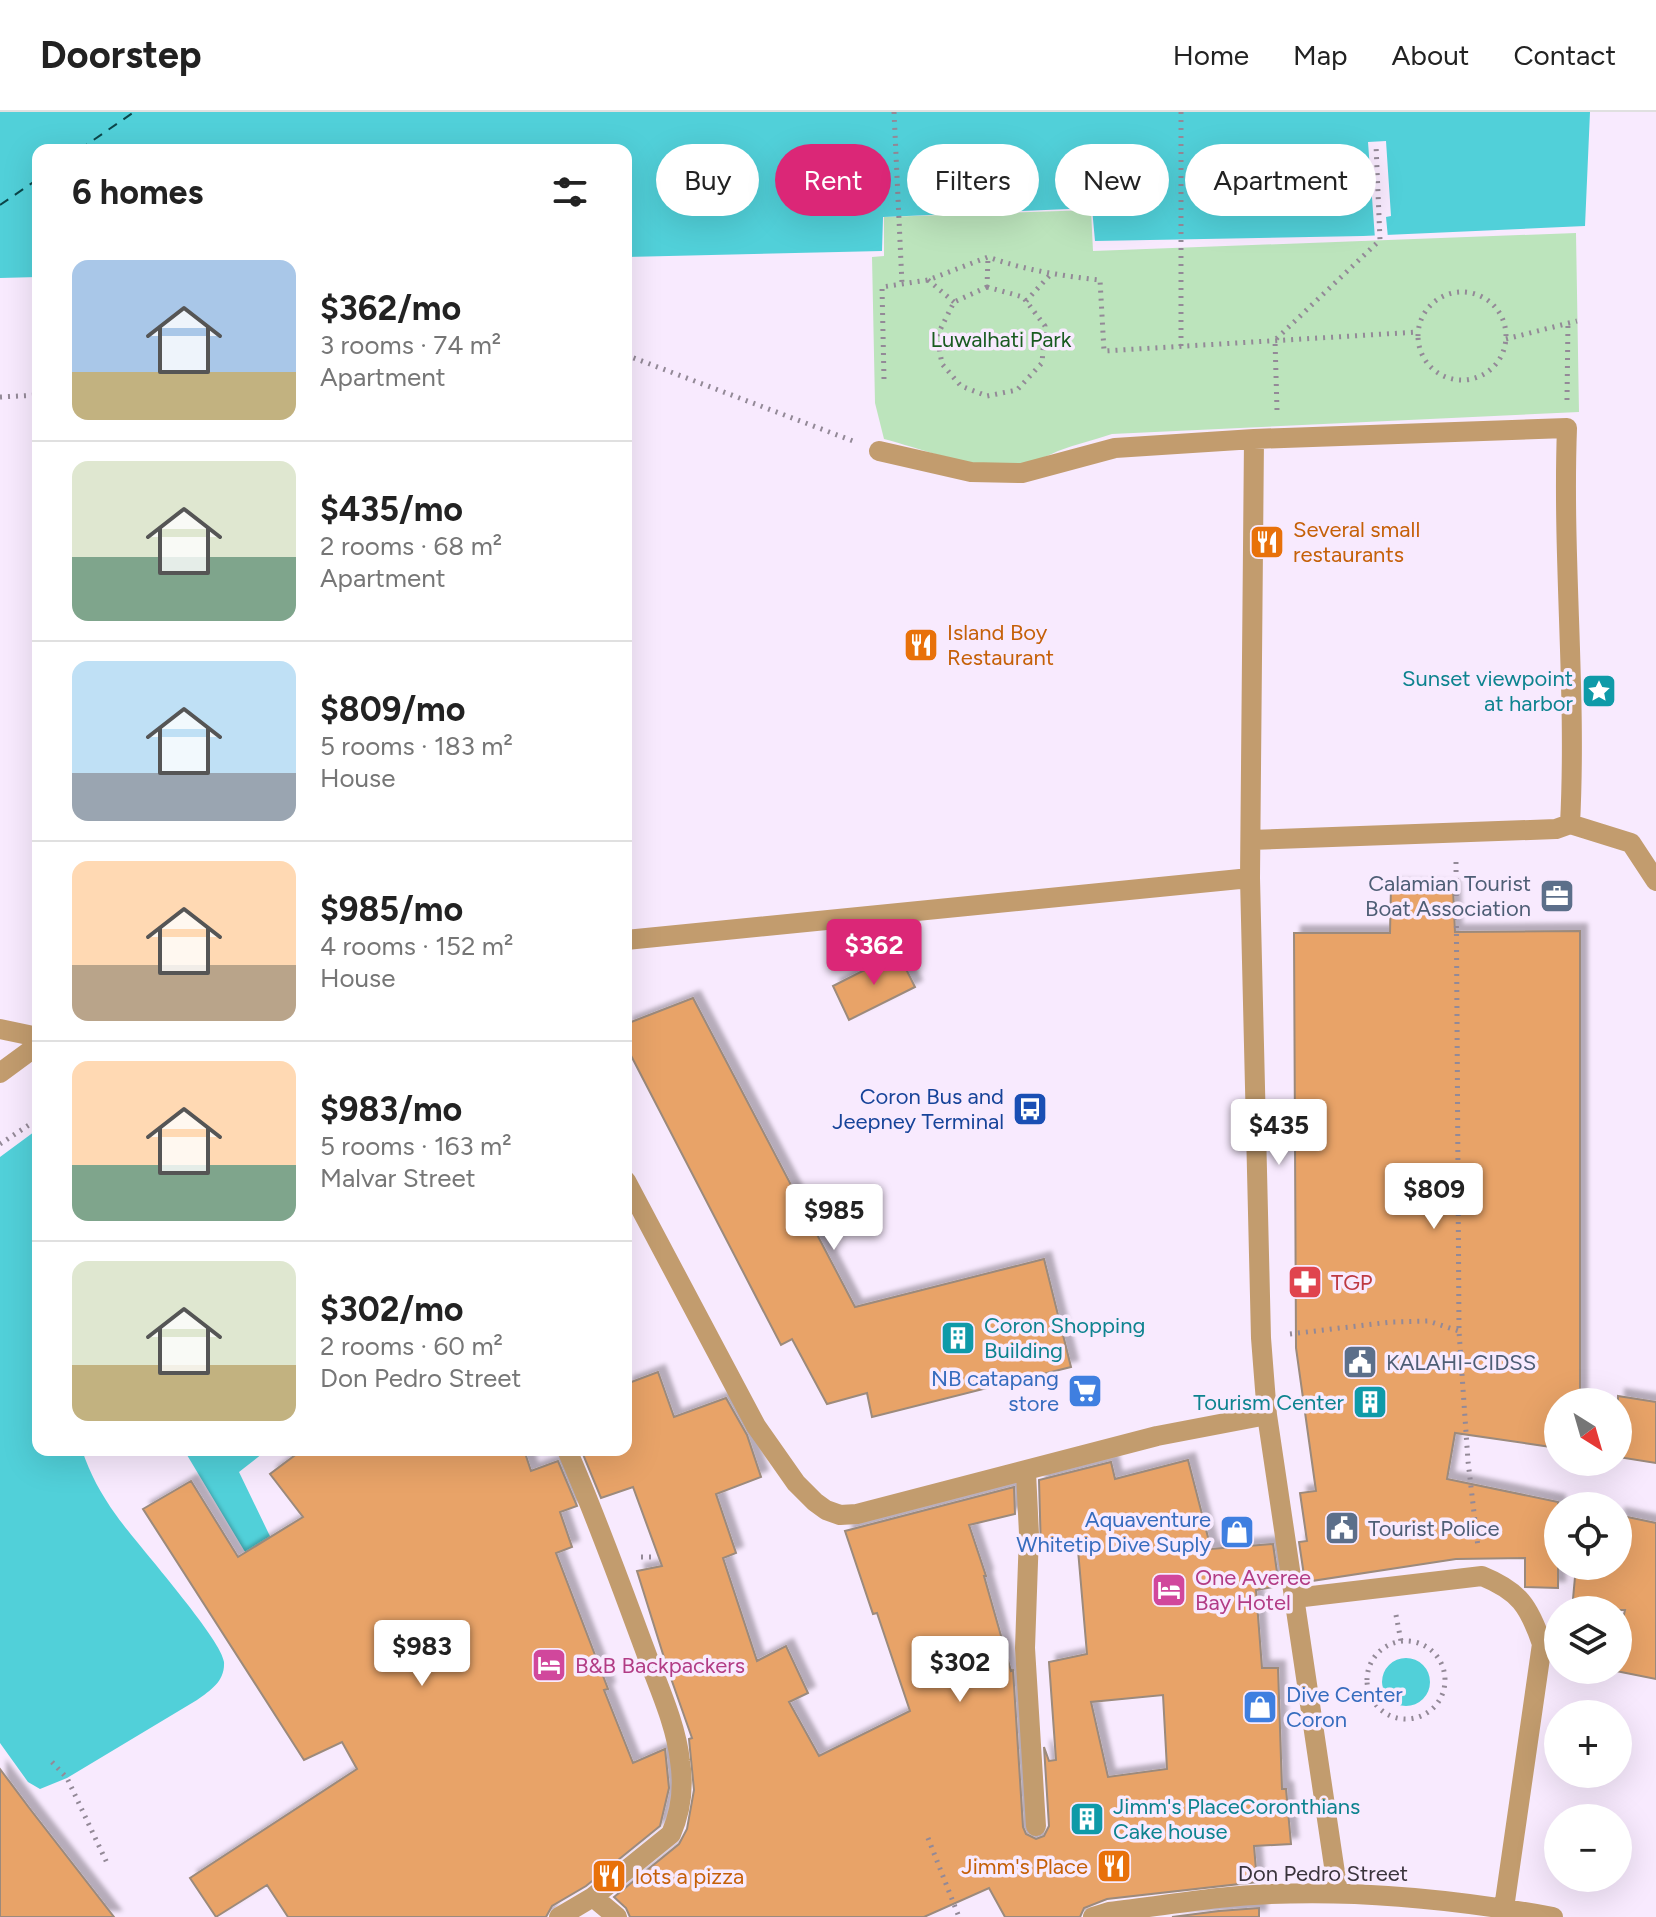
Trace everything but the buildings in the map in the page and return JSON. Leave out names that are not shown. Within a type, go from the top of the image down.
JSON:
[{"type":"street","points":[[879,451],[971,472],[1022,473],[1115,448],[1254,439],[1567,428],[1565,481],[1570,607],[1570,824]]},
{"type":"street","points":[[1254,439],[1250,878],[1261,1338],[1267,1415],[1338,1893]]},
{"type":"street","points":[[1251,840],[1556,829],[1570,824],[1631,843],[1656,881]]},
{"type":"street","points":[[632,939],[1250,878]]},
{"type":"street","points":[[0,1029],[32,1036]]},
{"type":"street","points":[[0,1073],[32,1049]]},
{"type":"street","points":[[632,1192],[756,1426],[796,1483],[826,1510],[840,1515],[857,1514],[1026,1472],[1157,1436],[1267,1415]]},
{"type":"street","points":[[559,1917],[593,1897],[671,1834],[680,1807],[681,1770],[665,1706],[613,1561],[569,1456]]},
{"type":"street","points":[[1026,1472],[1029,1534],[1025,1648],[1036,1826]]},
{"type":"street","points":[[1295,1598],[1482,1576],[1506,1585],[1518,1596],[1542,1644],[1504,1908]]},
{"type":"street","name":"Don Pedro Street","points":[[1093,1917],[1109,1912],[1221,1897],[1338,1893],[1431,1897],[1553,1917]]},
{"type":"street","points":[[593,1897],[617,1917]]},
{"type":"path","points":[[894,112],[902,284]]},
{"type":"path","points":[[1181,112],[1181,346]]},
{"type":"path","points":[[1278,440],[1275,340],[1380,240],[1376,145]]},
{"type":"path","points":[[884,379],[882,287],[928,280],[988,257],[1015,267],[1100,280],[1104,351],[1418,332]]},
{"type":"path","points":[[987,287],[988,257]]},
{"type":"path","points":[[1026,301],[1051,274]]},
{"type":"path","points":[[928,280],[954,302]]},
{"type":"path","points":[[987,287],[1023,297],[1026,301],[1045,326],[1042,363],[1017,390],[987,396],[961,386],[942,364],[937,336],[954,302],[987,287]]},
{"type":"path","points":[[1460,292],[1475,294],[1498,311],[1505,324],[1506,339],[1496,366],[1485,375],[1469,380],[1453,380],[1438,374],[1426,363],[1419,348],[1418,332],[1422,317],[1432,304],[1460,292]]},
{"type":"path","points":[[1567,428],[1568,321]]},
{"type":"path","points":[[1506,339],[1577,321]]},
{"type":"path","points":[[632,357],[879,451]]},
{"type":"path","points":[[0,397],[32,395]]},
{"type":"path","points":[[1456,834],[1459,1331],[1468,1461],[1482,1576]]},
{"type":"path","points":[[0,1144],[32,1123]]},
{"type":"path","points":[[1261,1338],[1391,1322],[1428,1321],[1459,1331]]},
{"type":"path","points":[[1401,1641],[1426,1646],[1443,1665],[1446,1678],[1439,1703],[1428,1713],[1414,1719],[1399,1719],[1385,1714],[1374,1704],[1368,1691],[1367,1676],[1371,1664],[1388,1645],[1401,1641]]},
{"type":"path","points":[[52,1762],[67,1778],[107,1863]]},
{"type":"path","points":[[928,1838],[959,1917]]},
{"type":"green space","name":"Luwalhati Park","points":[[1055,211],[1055,216],[1091,216],[1093,251],[1576,233],[1579,412],[1112,434],[1036,461],[998,466],[959,460],[884,439],[875,403],[872,257],[884,256],[884,217],[1039,216],[1039,212]]},
{"type":"water","points":[[0,112],[1590,112],[1585,226],[1363,236],[1095,241],[1093,216],[1169,216],[1169,144],[1055,144],[1055,210],[1039,210],[1039,144],[907,144],[907,216],[883,217],[882,251],[632,257],[632,144],[32,144],[32,277],[0,278]]},
{"type":"water","points":[[32,1133],[32,1456],[84,1456],[92,1476],[111,1507],[194,1612],[220,1650],[224,1662],[220,1680],[197,1700],[67,1778],[40,1789],[28,1782],[0,1743],[0,1157]]},
{"type":"water","points":[[188,1456],[259,1456],[239,1472],[295,1588],[272,1597]]},
{"type":"water","points":[[1406,1658],[1423,1665],[1430,1682],[1423,1699],[1406,1706],[1389,1699],[1382,1682],[1389,1665]]},
{"type":"pier","points":[[1386,141],[1391,216],[1386,217],[1388,238],[1375,239],[1376,144],[1368,142]]},
{"type":"ferry route","points":[[88,144],[134,112]]},
{"type":"ferry route","points":[[0,205],[32,183]]},
{"type":"place","name":"Several small restaurants","points":[[1267,542]]},
{"type":"place","name":"Island Boy Restaurant","points":[[921,645]]},
{"type":"place","name":"Sunset viewpoint at harbor","points":[[1599,691]]},
{"type":"place","name":"Calamian Tourist Boat Association","points":[[1557,896]]},
{"type":"place","name":"Coron Bus and Jeepney Terminal","points":[[1030,1109]]},
{"type":"place","name":"TGP","points":[[1305,1282]]},
{"type":"place","name":"Coron Shopping Building","points":[[958,1338]]},
{"type":"place","name":"KALAHI-CIDSS","points":[[1360,1362]]},
{"type":"place","name":"NB catapang store","points":[[1085,1391]]},
{"type":"place","name":"Tourism Center","points":[[1370,1402]]},
{"type":"place","name":"Tourist Police","points":[[1342,1528]]},
{"type":"place","name":"Aquaventure Whitetip Dive Suply","points":[[1237,1532]]},
{"type":"place","name":"One Averee Bay Hotel","points":[[1169,1590]]},
{"type":"place","name":"B&B Backpackers","points":[[549,1665]]},
{"type":"place","name":"Dive Center Coron","points":[[1260,1707]]},
{"type":"place","name":"Jimm's PlaceCoronthians Cake house","points":[[1087,1819]]},
{"type":"place","name":"Jimm's Place","points":[[1114,1866]]},
{"type":"place","name":"lots a pizza","points":[[609,1876]]}]
